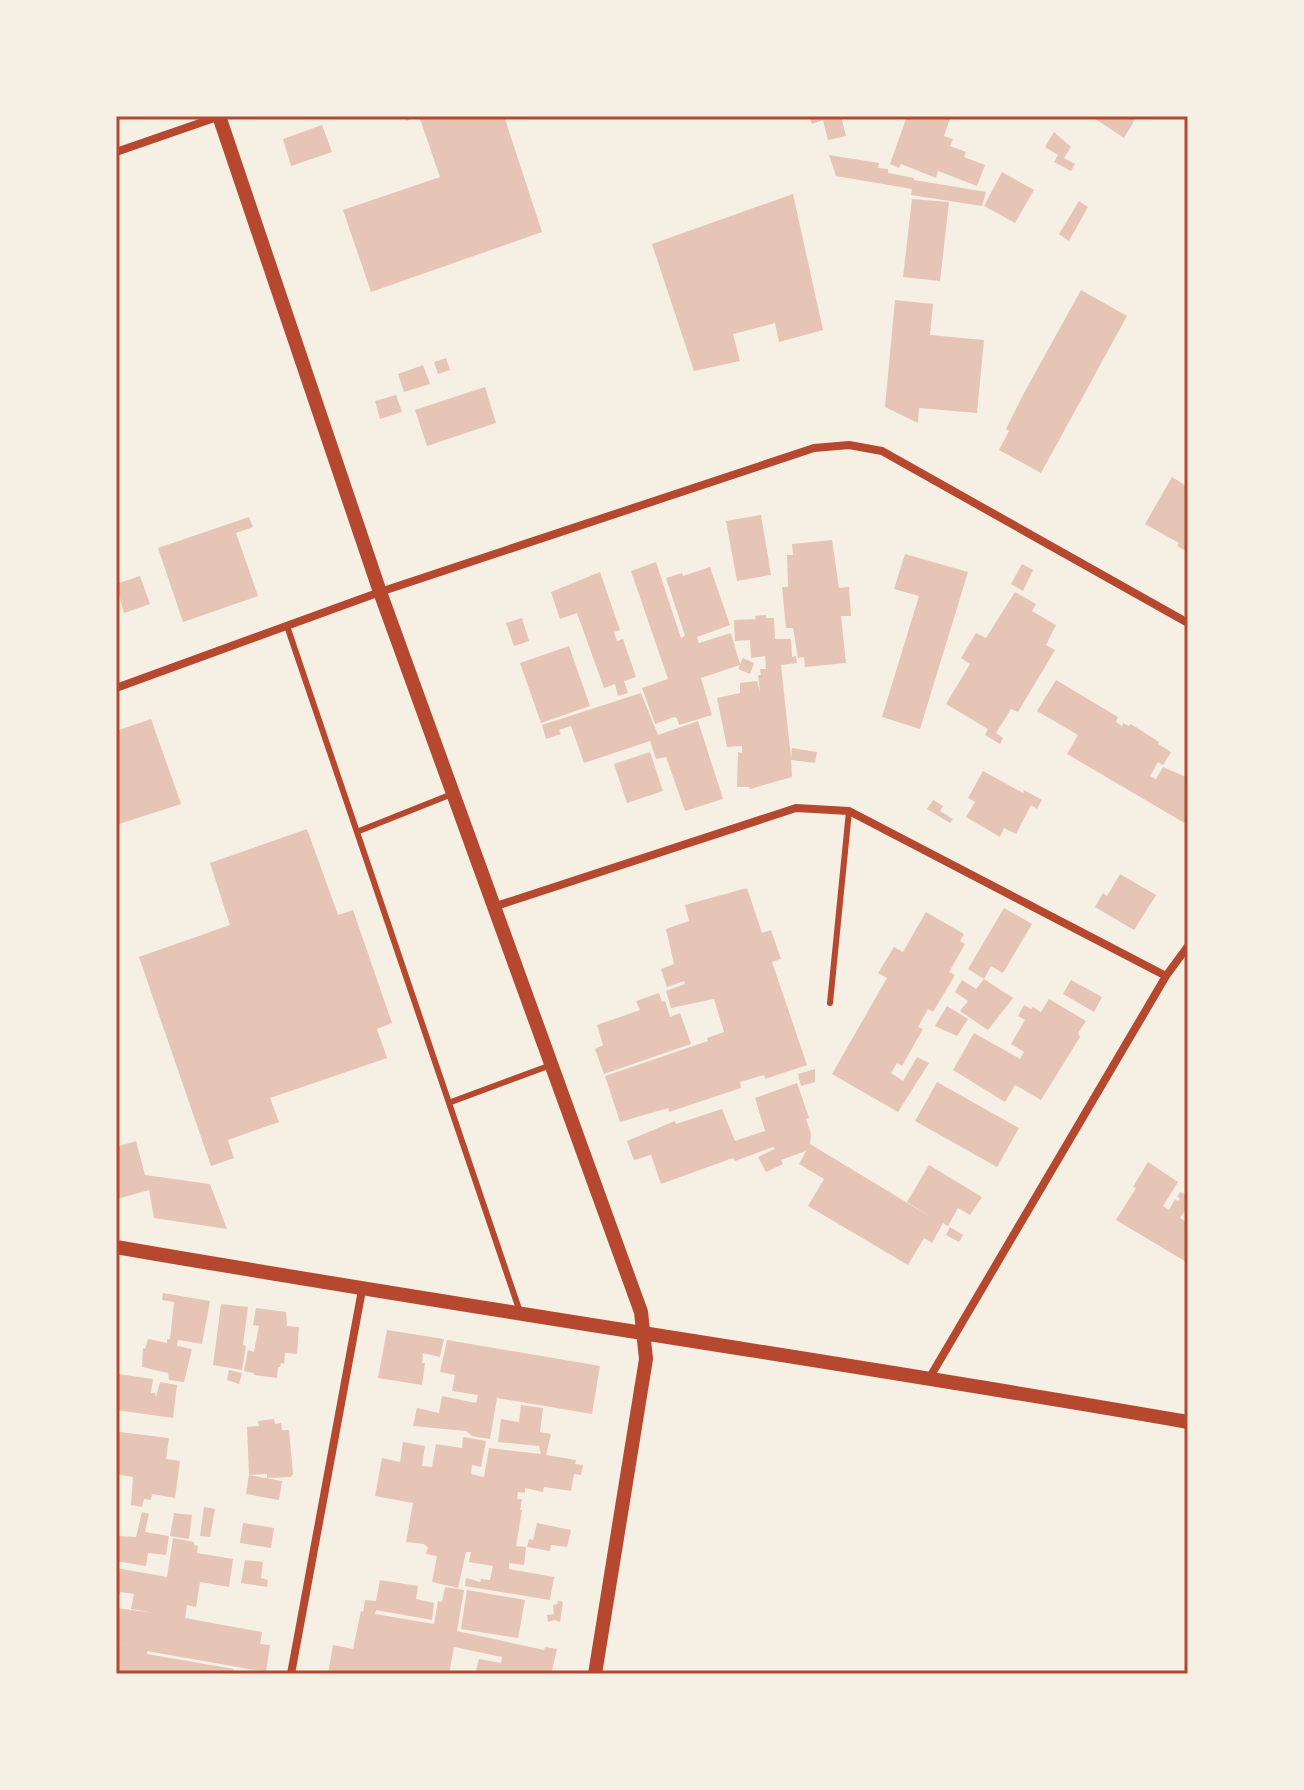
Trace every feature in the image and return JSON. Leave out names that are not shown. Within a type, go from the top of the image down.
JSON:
[{"type":"street","points":[[116,152],[219,116],[380,592],[641,1312],[646,1359],[595,1674]]},
{"type":"street","points":[[116,688],[380,592],[814,448],[849,445],[882,451],[1188,623]]},
{"type":"street","points":[[493,907],[796,808],[849,811],[1166,976]]},
{"type":"street","points":[[930,1377],[1166,976],[1188,946]]},
{"type":"street","points":[[116,1247],[362,1290],[930,1377],[1188,1422]]},
{"type":"street","points":[[291,1674],[362,1290]]},
{"type":"lane","points":[[287,626],[521,1314]]},
{"type":"lane","points":[[359,831],[453,794]]},
{"type":"lane","points":[[830,1003],[849,811]]},
{"type":"lane","points":[[451,1102],[551,1065]]},
{"type":"building","points":[[419,116],[504,116],[542,232],[371,292],[343,210],[440,177]]},
{"type":"building","points":[[809,116],[841,116],[846,136],[828,140],[823,120],[812,124]]},
{"type":"building","points":[[907,116],[951,116],[944,136],[953,139],[950,146],[966,152],[964,157],[985,165],[977,186],[938,171],[936,178],[901,164],[899,168],[890,164]]},
{"type":"building","points":[[1091,116],[1137,116],[1124,138]]},
{"type":"building","points":[[322,125],[332,152],[291,166],[283,139]]},
{"type":"building","points":[[1054,132],[1071,147],[1064,158],[1075,164],[1071,171],[1054,162],[1058,155],[1045,147]]},
{"type":"building","points":[[829,155],[879,163],[878,168],[888,169],[888,173],[914,180],[986,192],[982,206],[911,195],[912,189],[836,176]]},
{"type":"building","points":[[1002,172],[1034,190],[1015,223],[984,206]]},
{"type":"building","points":[[793,194],[823,330],[779,342],[775,323],[733,334],[740,361],[694,371],[652,244]]},
{"type":"building","points":[[912,199],[949,202],[940,281],[903,277]]},
{"type":"building","points":[[1079,201],[1088,207],[1069,241],[1059,234]]},
{"type":"building","points":[[1081,290],[1127,316],[1041,473],[999,450],[1024,393]]},
{"type":"building","points":[[895,300],[933,304],[930,335],[984,340],[977,413],[919,408],[918,423],[885,407]]},
{"type":"building","points":[[446,358],[450,370],[438,374],[434,362]]},
{"type":"building","points":[[423,365],[430,384],[404,392],[398,374]]},
{"type":"building","points":[[485,387],[496,423],[427,446],[415,410]]},
{"type":"building","points":[[396,395],[402,412],[380,419],[375,401]]},
{"type":"building","points":[[1172,477],[1188,487],[1188,552],[1177,546],[1179,543],[1145,524]]},
{"type":"building","points":[[761,515],[771,575],[737,581],[726,521]]},
{"type":"building","points":[[249,517],[253,527],[236,533],[258,596],[183,622],[158,548]]},
{"type":"building","points":[[832,540],[839,588],[849,587],[851,616],[841,616],[846,663],[805,667],[804,657],[798,658],[793,628],[786,628],[782,587],[788,587],[787,555],[793,555],[792,544]]},
{"type":"building","points":[[905,554],[968,572],[920,729],[882,717],[919,596],[894,589]]},
{"type":"building","points":[[656,562],[681,638],[685,636],[666,578],[710,567],[730,625],[697,637],[699,643],[731,633],[740,664],[743,658],[754,663],[750,674],[738,669],[740,665],[701,678],[712,715],[679,725],[674,717],[655,724],[642,688],[668,679],[631,571]]},
{"type":"building","points":[[1022,564],[1033,570],[1023,591],[1011,584]]},
{"type":"building","points":[[600,572],[620,630],[614,632],[617,641],[623,639],[636,677],[624,681],[628,693],[618,696],[615,684],[604,688],[577,613],[560,619],[551,592]]},
{"type":"building","points":[[140,576],[150,604],[124,613],[116,584]]},
{"type":"building","points":[[1015,592],[1036,604],[1032,611],[1056,625],[1046,645],[1055,650],[1018,712],[1011,709],[996,733],[1003,738],[1000,744],[985,735],[988,729],[946,704],[970,664],[961,658],[976,633],[986,638]]},
{"type":"building","points":[[766,615],[766,618],[774,618],[775,639],[791,639],[792,657],[796,656],[797,663],[781,665],[791,758],[792,748],[817,752],[815,763],[791,760],[792,777],[750,789],[737,787],[738,752],[742,753],[742,746],[727,747],[717,698],[740,693],[740,683],[757,681],[760,693],[758,675],[761,675],[760,669],[766,669],[765,656],[751,658],[750,640],[735,641],[734,620],[756,619],[755,616]]},
{"type":"building","points":[[522,618],[529,641],[514,646],[506,623]]},
{"type":"building","points":[[569,646],[590,706],[541,723],[520,663]]},
{"type":"building","points":[[1056,680],[1118,717],[1116,722],[1122,726],[1123,723],[1131,724],[1171,752],[1163,765],[1158,762],[1150,776],[1156,779],[1163,767],[1188,778],[1188,825],[1067,754],[1078,735],[1037,711]]},
{"type":"building","points":[[641,693],[658,735],[698,721],[723,799],[685,811],[666,757],[656,759],[650,741],[584,763],[571,726],[559,730],[561,734],[546,739],[542,725]]},
{"type":"building","points":[[151,719],[181,804],[116,825],[116,731]]},
{"type":"building","points":[[650,752],[663,791],[627,803],[614,764]]},
{"type":"building","points":[[983,771],[1042,800],[1037,809],[1031,805],[1016,834],[1004,828],[1000,837],[966,817],[975,802],[968,798]]},
{"type":"building","points":[[933,800],[943,806],[940,811],[953,819],[950,823],[927,809]]},
{"type":"building","points":[[307,829],[338,915],[353,910],[392,1023],[377,1029],[387,1058],[270,1098],[279,1122],[228,1140],[234,1158],[211,1166],[139,957],[230,925],[210,863]]},
{"type":"building","points":[[1120,874],[1156,895],[1134,930],[1095,907],[1103,893],[1107,896]]},
{"type":"building","points":[[747,888],[762,933],[771,930],[781,959],[772,962],[807,1065],[765,1079],[764,1075],[740,1082],[741,1088],[669,1112],[668,1108],[620,1122],[605,1076],[708,1041],[707,1038],[724,1032],[714,999],[671,1008],[666,991],[685,984],[684,981],[667,987],[661,969],[674,964],[666,929],[689,921],[685,905]]},
{"type":"building","points":[[1004,908],[1032,924],[1003,973],[991,966],[984,979],[968,969]]},
{"type":"building","points":[[926,912],[964,934],[960,941],[965,944],[949,972],[955,975],[933,1012],[928,1009],[918,1027],[923,1029],[902,1066],[897,1063],[891,1073],[903,1081],[917,1057],[929,1063],[898,1112],[832,1074],[887,978],[878,973],[894,947],[903,952]]},
{"type":"building","points":[[984,979],[1013,998],[988,1030],[960,1011],[968,1001],[955,992],[962,980],[976,989]]},
{"type":"building","points":[[1071,980],[1102,997],[1094,1012],[1063,994]]},
{"type":"building","points":[[659,993],[670,1017],[680,1013],[691,1044],[604,1074],[595,1049],[603,1045],[597,1025],[640,1010],[636,1001]]},
{"type":"building","points":[[1049,999],[1086,1021],[1078,1033],[1080,1037],[1041,1100],[1015,1085],[1005,1102],[953,1070],[974,1033],[1020,1059],[1024,1052],[1011,1044],[1025,1020],[1018,1016],[1024,1005],[1041,1012]]},
{"type":"building","points":[[947,1006],[968,1019],[957,1036],[935,1026]]},
{"type":"building","points":[[815,1069],[815,1082],[801,1086],[798,1074]]},
{"type":"building","points":[[937,1082],[1019,1128],[997,1167],[915,1121]]},
{"type":"building","points":[[797,1083],[809,1118],[806,1119],[811,1134],[810,1144],[934,1219],[907,1202],[929,1165],[982,1197],[970,1215],[958,1208],[948,1226],[943,1223],[932,1243],[924,1238],[908,1265],[808,1206],[824,1179],[799,1164],[806,1151],[781,1160],[783,1164],[766,1172],[758,1157],[775,1149],[773,1147],[661,1184],[651,1155],[634,1160],[627,1141],[675,1121],[676,1124],[722,1109],[735,1141],[765,1131],[755,1098]]},
{"type":"building","points":[[136,1141],[145,1175],[210,1184],[227,1229],[154,1218],[149,1190],[117,1199],[116,1147]]},
{"type":"building","points":[[1148,1162],[1178,1182],[1163,1206],[1169,1210],[1175,1199],[1178,1201],[1180,1198],[1177,1197],[1180,1192],[1188,1195],[1188,1210],[1180,1218],[1188,1223],[1188,1263],[1116,1220]]},
{"type":"building","points":[[950,1227],[963,1235],[959,1242],[946,1235]]},
{"type":"building","points":[[163,1293],[210,1301],[202,1344],[178,1340],[177,1346],[192,1349],[184,1382],[169,1380],[168,1373],[142,1367],[143,1348],[148,1339],[167,1343],[170,1339],[174,1302],[162,1300]]},
{"type":"building","points":[[221,1304],[248,1307],[242,1370],[213,1365]]},
{"type":"building","points":[[256,1308],[286,1312],[287,1326],[299,1327],[297,1354],[285,1353],[284,1364],[278,1367],[277,1378],[244,1371],[248,1350],[254,1352],[259,1326],[253,1325]]},
{"type":"building","points":[[387,1330],[444,1339],[440,1357],[423,1353],[422,1385],[378,1378]]},
{"type":"building","points":[[447,1340],[600,1366],[592,1414],[497,1398],[490,1439],[472,1436],[466,1431],[413,1426],[417,1408],[439,1413],[442,1396],[476,1403],[478,1395],[452,1391],[455,1375],[440,1372]]},
{"type":"building","points":[[229,1370],[242,1373],[239,1384],[227,1380]]},
{"type":"building","points":[[118,1374],[153,1379],[151,1393],[155,1393],[156,1397],[160,1382],[177,1385],[173,1418],[116,1410]]},
{"type":"building","points":[[521,1405],[543,1408],[540,1432],[551,1434],[546,1455],[576,1460],[575,1464],[583,1465],[581,1475],[574,1474],[571,1491],[544,1487],[543,1492],[525,1488],[525,1493],[518,1492],[517,1499],[522,1499],[522,1510],[516,1546],[526,1547],[524,1565],[509,1563],[509,1569],[554,1577],[550,1600],[465,1586],[466,1578],[480,1582],[481,1579],[490,1580],[493,1566],[469,1562],[471,1552],[466,1552],[458,1588],[432,1582],[437,1556],[426,1554],[428,1548],[424,1544],[406,1542],[413,1503],[375,1496],[382,1458],[400,1462],[403,1442],[425,1446],[422,1466],[432,1467],[436,1444],[462,1448],[463,1437],[486,1441],[481,1467],[472,1465],[471,1474],[484,1477],[489,1448],[541,1454],[539,1446],[498,1442],[501,1419],[519,1422]]},
{"type":"building","points":[[274,1419],[275,1424],[281,1423],[282,1430],[289,1430],[293,1474],[291,1477],[267,1478],[267,1474],[249,1475],[247,1427],[259,1426],[258,1421]]},
{"type":"building","points":[[119,1432],[169,1438],[166,1459],[180,1461],[175,1498],[152,1494],[151,1500],[144,1499],[142,1507],[131,1505],[133,1477],[116,1474]]},
{"type":"building","points":[[249,1475],[282,1481],[279,1500],[246,1494]]},
{"type":"building","points":[[204,1507],[215,1509],[210,1537],[200,1536]]},
{"type":"building","points":[[142,1512],[149,1514],[145,1532],[169,1536],[166,1555],[148,1553],[146,1566],[116,1561],[116,1536],[136,1537]]},
{"type":"building","points":[[174,1513],[192,1515],[189,1539],[170,1536]]},
{"type":"building","points":[[243,1523],[274,1528],[271,1548],[240,1543]]},
{"type":"building","points":[[537,1523],[571,1530],[567,1547],[551,1545],[550,1551],[527,1547],[529,1539],[533,1540]]},
{"type":"building","points":[[173,1538],[194,1542],[198,1546],[197,1553],[233,1559],[229,1587],[200,1582],[196,1607],[187,1605],[185,1618],[262,1632],[260,1644],[270,1645],[266,1672],[147,1651],[147,1654],[234,1669],[233,1674],[116,1674],[116,1645],[123,1645],[116,1644],[116,1608],[155,1613],[131,1609],[134,1594],[120,1592],[116,1605],[116,1568],[167,1577]]},
{"type":"building","points":[[245,1560],[263,1562],[261,1578],[268,1580],[267,1587],[241,1583]]},
{"type":"building","points":[[380,1580],[418,1586],[416,1599],[434,1603],[432,1620],[376,1610],[375,1614],[434,1624],[438,1601],[442,1602],[445,1587],[464,1590],[457,1631],[544,1650],[545,1647],[557,1649],[551,1674],[475,1674],[479,1659],[501,1663],[502,1657],[454,1647],[449,1674],[328,1674],[333,1645],[353,1649],[365,1600],[376,1601]]},
{"type":"building","points":[[467,1590],[525,1600],[518,1638],[461,1629]]},
{"type":"building","points":[[557,1601],[563,1602],[560,1622],[548,1622],[547,1615],[554,1614],[553,1605],[558,1604]]}]
